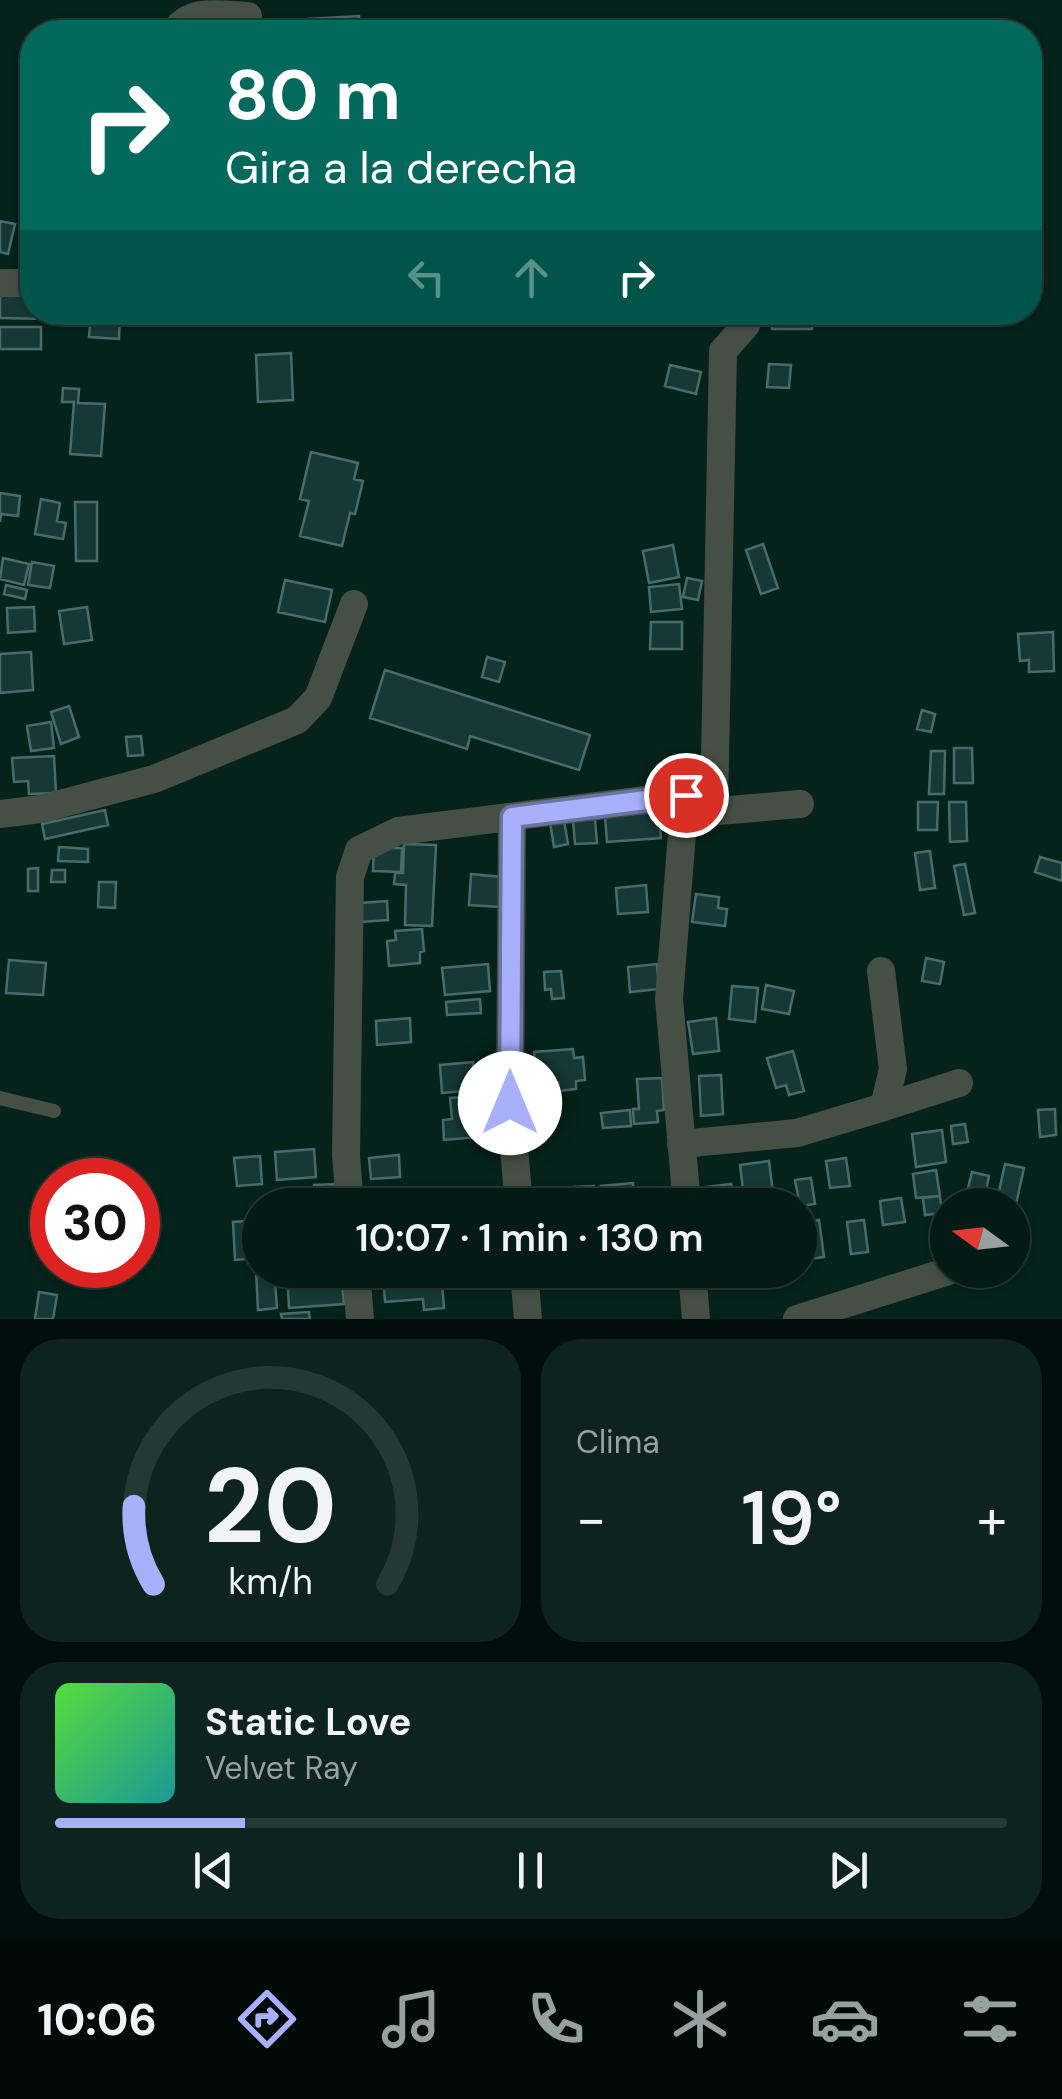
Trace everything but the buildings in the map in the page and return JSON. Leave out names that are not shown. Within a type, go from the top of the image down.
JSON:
[{"type":"street","points":[[185,20],[194,15],[230,20]]},
{"type":"street","points":[[714,811],[723,352],[746,325]]},
{"type":"street","points":[[0,814],[41,808],[154,779],[297,720],[318,698],[354,604]]},
{"type":"street","points":[[349,1188],[350,877],[359,850],[398,831],[686,795],[669,999],[685,1188]]},
{"type":"street","points":[[684,814],[800,804]]},
{"type":"street","points":[[512,817],[510,1103],[518,1188]]},
{"type":"street","points":[[880,971],[894,1069],[884,1106]]},
{"type":"street","points":[[682,1144],[797,1133],[959,1082]]},
{"type":"street","points":[[796,1319],[930,1277]]},
{"type":"street","points":[[357,1288],[360,1319]]},
{"type":"street","points":[[525,1288],[528,1319]]},
{"type":"street","points":[[693,1288],[696,1319]]},
{"type":"lane","points":[[0,1098],[54,1111]]},
{"type":"route","points":[[510,1103],[512,817],[686,795]]}]
